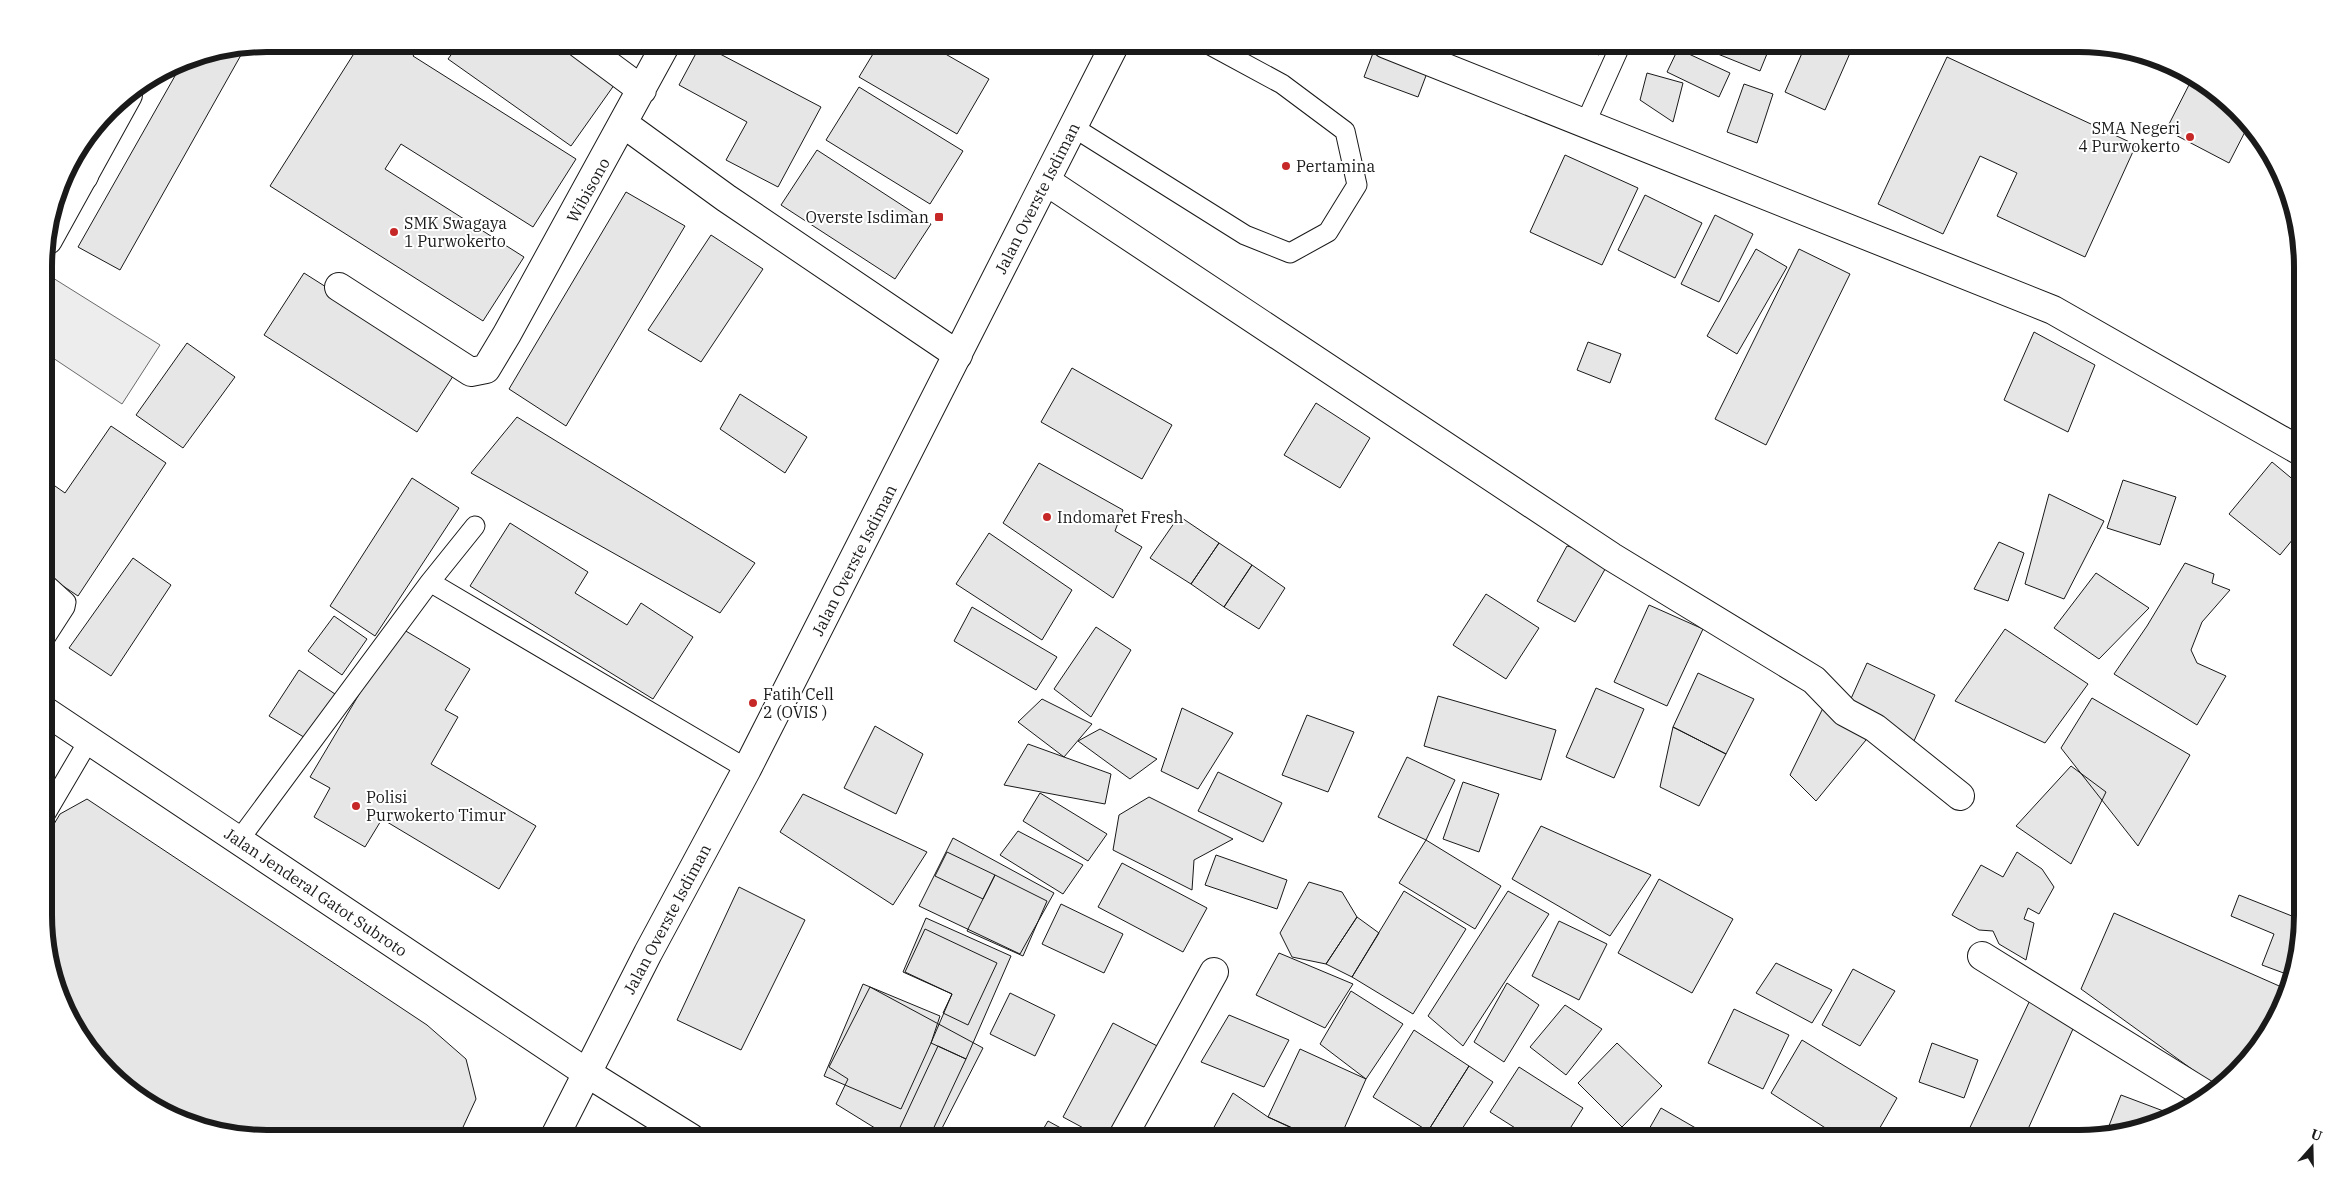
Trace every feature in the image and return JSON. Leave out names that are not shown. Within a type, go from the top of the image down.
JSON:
[{"type":"street","points":[[591,52],[642,90]]},
{"type":"street","name":"Wibisono","points":[[339,287],[471,372],[486,369],[508,334],[662,52]]},
{"type":"street","name":"Jalan Overste Isdiman","points":[[558,1130],[648,953],[747,769],[1111,52]]},
{"type":"street","points":[[1406,52],[2053,310],[2294,447]]},
{"type":"street","points":[[62,206],[76,171],[108,124]]},
{"type":"street","points":[[624,124],[726,198],[958,355]]},
{"type":"street","points":[[1046,181],[1612,557],[1814,680],[1846,712],[1875,728],[1960,796]]},
{"type":"street","name":"Jalan Jenderal Gatot Subroto","points":[[52,716],[587,1073],[678,1130]]},
{"type":"street","points":[[1982,956],[2201,1092]]},
{"type":"street","points":[[1126,1130],[1214,972]]},
{"type":"lane","points":[[1073,127],[1245,234],[1290,253],[1328,232],[1357,186],[1345,131],[1282,84],[1223,52]]},
{"type":"lane","points":[[1584,124],[1617,52]]},
{"type":"lane","points":[[240,840],[430,582],[475,526]]},
{"type":"lane","points":[[430,582],[747,769]]},
{"type":"lane","points":[[52,589],[66,602],[65,607],[52,627]]},
{"type":"lane","points":[[52,805],[89,740]]},
{"type":"shaded area","points":[[53,278],[160,345],[122,404],[52,357]]},
{"type":"building","points":[[355,52],[416,52],[413,56],[576,159],[533,227],[401,144],[385,169],[524,257],[483,321],[270,186]]},
{"type":"building","points":[[453,52],[577,52],[617,81],[571,146],[448,59]]},
{"type":"building","points":[[697,52],[716,52],[821,107],[778,187],[726,160],[747,122],[679,85]]},
{"type":"building","points":[[874,52],[942,52],[989,79],[957,134],[859,77]]},
{"type":"building","points":[[1677,52],[1684,52],[1730,73],[1719,97],[1667,72]]},
{"type":"building","points":[[1713,52],[1768,52],[1760,71]]},
{"type":"building","points":[[1802,52],[1850,52],[1825,110],[1785,92]]},
{"type":"building","points":[[1373,53],[1427,73],[1418,97],[1364,77]]},
{"type":"building","points":[[241,55],[120,270],[78,247],[176,73],[212,60]]},
{"type":"building","points":[[1947,57],[2136,145],[2085,257],[1997,216],[2017,173],[1980,156],[1943,234],[1878,204]]},
{"type":"building","points":[[1647,73],[1683,83],[1673,122],[1640,100]]},
{"type":"building","points":[[2190,83],[2221,106],[2245,131],[2229,163],[2166,130]]},
{"type":"building","points":[[1744,84],[1773,94],[1757,143],[1727,132]]},
{"type":"building","points":[[859,87],[963,151],[930,204],[826,140]]},
{"type":"building","points":[[817,150],[931,224],[895,279],[781,205]]},
{"type":"building","points":[[1565,155],[1638,188],[1602,265],[1530,232]]},
{"type":"building","points":[[626,192],[685,226],[566,426],[509,389]]},
{"type":"building","points":[[1645,195],[1702,223],[1675,278],[1618,250]]},
{"type":"building","points":[[1715,215],[1753,234],[1719,302],[1681,284]]},
{"type":"building","points":[[711,235],[763,269],[701,362],[648,330]]},
{"type":"building","points":[[1756,249],[1787,267],[1737,354],[1707,336]]},
{"type":"building","points":[[1799,249],[1850,274],[1766,445],[1715,419]]},
{"type":"building","points":[[304,273],[457,370],[417,432],[264,335]]},
{"type":"building","points":[[2034,332],[2095,365],[2068,432],[2004,400]]},
{"type":"building","points":[[1588,342],[1621,354],[1610,383],[1577,370]]},
{"type":"building","points":[[187,343],[235,377],[183,448],[136,415]]},
{"type":"building","points":[[1072,368],[1172,425],[1142,479],[1041,422]]},
{"type":"building","points":[[740,394],[807,437],[785,473],[720,429]]},
{"type":"building","points":[[1316,403],[1370,438],[1340,488],[1284,455]]},
{"type":"building","points":[[517,417],[755,563],[720,613],[471,473]]},
{"type":"building","points":[[111,426],[166,463],[78,596],[52,579],[52,484],[65,493]]},
{"type":"building","points":[[2272,462],[2294,480],[2294,538],[2280,555],[2229,514]]},
{"type":"building","points":[[1039,463],[1123,510],[1115,531],[1142,547],[1113,598],[1003,523]]},
{"type":"building","points":[[412,478],[459,508],[375,636],[330,606]]},
{"type":"building","points":[[2123,480],[2176,497],[2160,545],[2107,528]]},
{"type":"building","points":[[2049,494],[2104,521],[2064,599],[2025,584]]},
{"type":"building","points":[[1179,516],[1219,543],[1191,584],[1150,558]]},
{"type":"building","points":[[510,523],[588,572],[575,593],[627,625],[641,603],[693,637],[653,699],[470,586]]},
{"type":"building","points":[[989,533],[1072,590],[1042,640],[956,584]]},
{"type":"building","points":[[1999,542],[2024,553],[2008,601],[1974,589]]},
{"type":"building","points":[[1219,543],[1252,565],[1224,607],[1191,584]]},
{"type":"building","points":[[1567,546],[1612,557],[1575,622],[1537,601]]},
{"type":"building","points":[[133,558],[171,585],[111,676],[69,648]]},
{"type":"building","points":[[2185,563],[2214,574],[2212,583],[2230,590],[2202,622],[2191,650],[2197,663],[2226,676],[2197,725],[2114,674],[2147,626]]},
{"type":"building","points":[[1252,565],[1285,588],[1259,629],[1224,607]]},
{"type":"building","points":[[2096,573],[2149,608],[2099,659],[2054,628]]},
{"type":"building","points":[[1486,594],[1539,628],[1506,679],[1453,645]]},
{"type":"building","points":[[1649,605],[1703,629],[1667,706],[1614,682]]},
{"type":"building","points":[[972,607],[1057,657],[1036,690],[954,641]]},
{"type":"building","points":[[334,616],[367,639],[342,675],[308,651]]},
{"type":"building","points":[[399,627],[470,669],[445,710],[458,717],[431,764],[536,826],[499,889],[382,819],[365,847],[314,817],[330,788],[310,777]]},
{"type":"building","points":[[1096,627],[1131,650],[1091,717],[1054,689]]},
{"type":"building","points":[[2005,629],[2088,684],[2045,743],[1955,701]]},
{"type":"building","points":[[1867,663],[1935,695],[1913,743],[1845,712]]},
{"type":"building","points":[[299,670],[335,694],[307,739],[269,716]]},
{"type":"building","points":[[1698,673],[1754,699],[1726,754],[1673,727]]},
{"type":"building","points":[[1596,688],[1644,709],[1614,778],[1566,757]]},
{"type":"building","points":[[1438,696],[1556,730],[1541,780],[1424,746]]},
{"type":"building","points":[[2092,698],[2190,755],[2138,846],[2061,748]]},
{"type":"building","points":[[1042,699],[1092,724],[1064,757],[1018,722]]},
{"type":"building","points":[[1182,708],[1233,733],[1198,789],[1161,771]]},
{"type":"building","points":[[1823,708],[1875,729],[1816,801],[1790,775]]},
{"type":"building","points":[[1307,715],[1354,732],[1328,792],[1282,775]]},
{"type":"building","points":[[875,726],[923,754],[896,814],[844,788]]},
{"type":"building","points":[[1673,727],[1726,754],[1699,806],[1660,787]]},
{"type":"building","points":[[1100,729],[1157,759],[1130,779],[1078,741]]},
{"type":"building","points":[[1028,744],[1111,774],[1105,804],[1004,785]]},
{"type":"building","points":[[1407,757],[1455,780],[1426,840],[1378,817]]},
{"type":"building","points":[[2071,766],[2106,792],[2071,864],[2016,826]]},
{"type":"building","points":[[1218,772],[1282,803],[1263,842],[1198,811]]},
{"type":"building","points":[[1463,782],[1499,794],[1479,852],[1443,839]]},
{"type":"building","points":[[1040,793],[1107,834],[1088,861],[1023,821]]},
{"type":"building","points":[[803,794],[927,852],[893,905],[780,832]]},
{"type":"building","points":[[1149,797],[1233,839],[1194,860],[1192,890],[1113,850],[1119,815]]},
{"type":"building","points":[[87,799],[427,1025],[466,1059],[476,1099],[462,1130],[268,1130],[240,1128],[212,1122],[185,1113],[160,1101],[137,1085],[106,1056],[89,1034],[69,997],[60,970],[54,942],[52,914],[52,827],[60,814]]},
{"type":"building","points":[[1541,826],[1651,875],[1610,936],[1512,879]]},
{"type":"building","points":[[1018,831],[1083,865],[1063,894],[1000,855]]},
{"type":"building","points":[[953,838],[1054,893],[1020,954],[919,906]]},
{"type":"building","points":[[1426,840],[1501,886],[1475,929],[1399,883]]},
{"type":"building","points":[[947,852],[995,875],[983,899],[935,876]]},
{"type":"building","points":[[2017,852],[2042,869],[2054,887],[2039,914],[2028,908],[2024,919],[2034,923],[2026,960],[1999,944],[1993,931],[1979,930],[1952,915],[1981,865],[2003,877]]},
{"type":"building","points":[[1216,855],[1287,880],[1277,909],[1205,885]]},
{"type":"building","points":[[1122,863],[1207,908],[1183,952],[1098,907]]},
{"type":"building","points":[[995,875],[1047,901],[1023,956],[967,931]]},
{"type":"building","points":[[1659,879],[1733,919],[1692,993],[1618,953]]},
{"type":"building","points":[[1309,882],[1342,892],[1357,917],[1326,964],[1292,957],[1280,933]]},
{"type":"building","points":[[739,887],[805,920],[741,1050],[677,1020]]},
{"type":"building","points":[[1404,891],[1466,929],[1413,1014],[1352,977]]},
{"type":"building","points":[[1508,891],[1549,914],[1463,1046],[1428,1016]]},
{"type":"building","points":[[2239,895],[2294,917],[2293,942],[2286,974],[2262,965],[2274,934],[2231,916]]},
{"type":"building","points":[[1061,904],[1123,934],[1104,973],[1042,944]]},
{"type":"building","points":[[2114,913],[2282,987],[2266,1022],[2258,1034],[2241,1056],[2212,1084],[2081,989]]},
{"type":"building","points":[[1357,917],[1379,933],[1352,977],[1326,964]]},
{"type":"building","points":[[926,918],[1011,956],[966,1059],[931,1043],[952,994],[903,972]]},
{"type":"building","points":[[1559,921],[1607,944],[1579,1000],[1532,976]]},
{"type":"building","points":[[925,929],[997,963],[968,1025],[943,1013],[952,994],[905,972]]},
{"type":"building","points":[[1279,953],[1353,984],[1325,1028],[1256,995]]},
{"type":"building","points":[[1776,963],[1832,990],[1812,1023],[1756,993]]},
{"type":"building","points":[[1853,969],[1895,991],[1860,1046],[1822,1025]]},
{"type":"building","points":[[1507,983],[1539,1005],[1504,1062],[1474,1042]]},
{"type":"building","points":[[863,984],[940,1016],[931,1043],[901,1109],[824,1076]]},
{"type":"building","points":[[870,987],[983,1048],[941,1130],[878,1130],[836,1104],[848,1079],[829,1067]]},
{"type":"building","points":[[1351,991],[1403,1024],[1366,1079],[1320,1044]]},
{"type":"building","points":[[1010,993],[1055,1015],[1035,1056],[990,1034]]},
{"type":"building","points":[[2031,998],[2077,1020],[2028,1130],[1969,1130]]},
{"type":"building","points":[[1565,1005],[1602,1029],[1566,1075],[1530,1047]]},
{"type":"building","points":[[1734,1009],[1789,1035],[1763,1089],[1708,1063]]},
{"type":"building","points":[[1229,1015],[1289,1040],[1264,1087],[1201,1062]]},
{"type":"building","points":[[1113,1023],[1163,1049],[1119,1130],[1087,1130],[1063,1117]]},
{"type":"building","points":[[1414,1030],[1469,1066],[1429,1130],[1373,1097]]},
{"type":"building","points":[[1802,1040],[1897,1098],[1879,1130],[1829,1130],[1771,1093]]},
{"type":"building","points":[[1617,1043],[1662,1086],[1622,1127],[1578,1083]]},
{"type":"building","points":[[1932,1043],[1978,1060],[1964,1098],[1919,1082]]},
{"type":"building","points":[[938,1046],[966,1059],[933,1130],[899,1130]]},
{"type":"building","points":[[1300,1049],[1366,1079],[1344,1130],[1297,1130],[1268,1117]]},
{"type":"building","points":[[1469,1066],[1493,1082],[1461,1130],[1429,1130]]},
{"type":"building","points":[[1519,1067],[1583,1108],[1569,1130],[1518,1130],[1490,1112]]},
{"type":"building","points":[[1233,1093],[1268,1117],[1296,1130],[1212,1130]]},
{"type":"building","points":[[2121,1095],[2165,1112],[2135,1122],[2108,1128]]},
{"type":"building","points":[[1661,1108],[1699,1130],[1649,1130]]},
{"type":"building","points":[[1048,1121],[1064,1130],[1043,1130]]},
{"type":"place","name":"SMA Negeri 4 Purwokerto","points":[[2190,137]]},
{"type":"place","name":"Pertamina","points":[[1286,166]]},
{"type":"place","name":"Overste Isdiman","points":[[939,217]]},
{"type":"place","name":"SMK Swagaya 1 Purwokerto","points":[[394,232]]},
{"type":"place","name":"Indomaret Fresh","points":[[1047,517]]},
{"type":"place","name":"Fatih Cell 2 (OVIS )","points":[[753,703]]},
{"type":"place","name":"Polisi Purwokerto Timur","points":[[356,806]]}]
